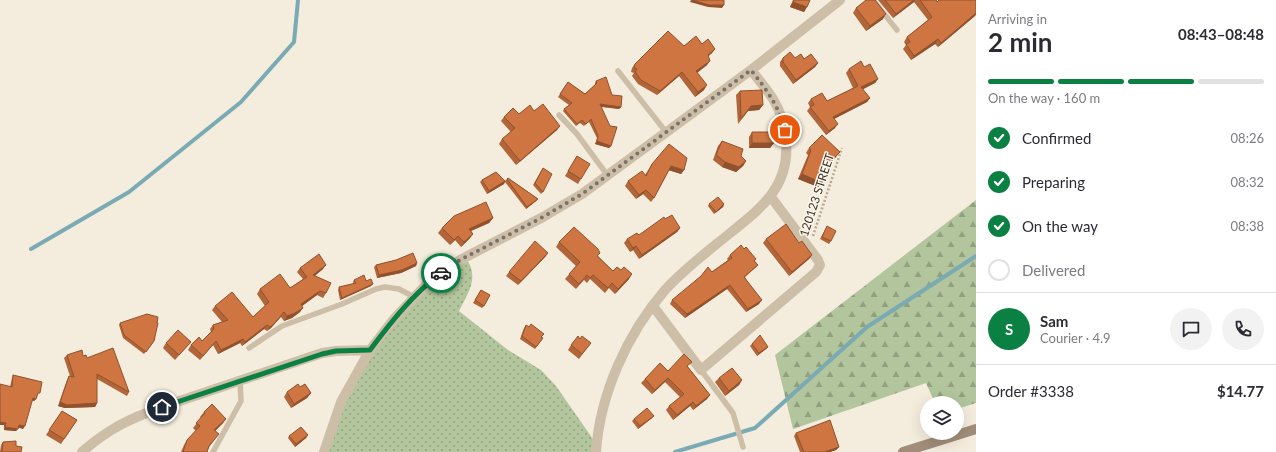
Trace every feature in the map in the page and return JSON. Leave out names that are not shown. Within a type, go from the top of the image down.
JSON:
[{"type":"street","points":[[324,452],[342,402],[370,350],[394,319],[414,297],[449,267],[567,203],[608,176],[751,70],[836,1]]},
{"type":"street","points":[[596,452],[606,399],[612,381],[635,334],[653,306],[684,272],[759,210],[771,197],[784,167],[786,147],[785,130],[782,119],[773,100],[751,70]]},
{"type":"street","points":[[653,306],[701,370],[818,270],[819,263],[771,197]]},
{"type":"street","points":[[82,452],[107,431],[138,415],[322,354],[336,351],[370,350]]},
{"type":"street","points":[[903,452],[976,429]]},
{"type":"lane","points":[[873,0],[897,30]]},
{"type":"lane","points":[[618,71],[666,132]]},
{"type":"lane","points":[[559,115],[577,134],[608,176]]},
{"type":"lane","points":[[249,348],[282,326],[376,289],[386,287],[399,289],[414,297]]},
{"type":"lane","points":[[701,370],[729,407],[743,447]]},
{"type":"lane","points":[[213,452],[241,401],[240,380]]},
{"type":"path","name":"120123 STREET","points":[[809,248],[842,148]]},
{"type":"green space","points":[[976,200],[976,403],[964,407],[964,396],[932,396],[926,383],[793,429],[775,355]]},
{"type":"green space","points":[[465,257],[472,271],[472,278],[469,290],[459,311],[508,350],[541,370],[556,386],[595,442],[594,452],[323,452],[332,425],[392,319]]},
{"type":"building","points":[[692,0],[724,0],[724,5],[709,5]]},
{"type":"building","points":[[794,0],[810,0],[807,7],[793,2]]},
{"type":"building","points":[[866,0],[875,0],[886,14],[870,26],[856,8]]},
{"type":"building","points":[[885,0],[914,0],[896,14]]},
{"type":"building","points":[[920,0],[936,0],[937,2],[939,0],[976,0],[976,13],[941,43],[938,39],[914,56],[906,44],[910,42],[907,37],[932,17]]},
{"type":"building","points":[[668,31],[684,46],[696,36],[702,44],[708,39],[715,49],[708,55],[710,61],[696,71],[707,85],[698,92],[682,72],[660,91],[641,80],[635,72],[637,69],[634,68],[635,64]]},
{"type":"building","points":[[790,52],[795,58],[801,54],[804,59],[811,54],[818,63],[796,80],[783,62],[783,58]]},
{"type":"building","points":[[861,61],[864,67],[870,64],[878,79],[861,87],[870,98],[833,117],[838,124],[829,131],[810,107],[814,105],[811,99],[822,93],[827,101],[858,86],[849,69]]},
{"type":"building","points":[[606,77],[612,95],[622,96],[621,107],[600,104],[610,126],[617,127],[611,146],[597,141],[598,136],[591,119],[586,124],[582,120],[577,124],[564,109],[572,103],[560,94],[568,82],[585,94],[597,83],[596,81]]},
{"type":"building","points":[[762,90],[763,105],[751,106],[741,119],[740,91]]},
{"type":"building","points":[[543,104],[560,126],[520,161],[502,139],[515,128],[504,117],[513,108],[519,114],[530,105],[534,111]]},
{"type":"building","points":[[752,132],[774,132],[774,143],[752,143]]},
{"type":"building","points":[[822,135],[840,152],[830,162],[822,183],[802,174],[811,150],[809,148]]},
{"type":"building","points":[[722,141],[743,149],[741,156],[746,161],[739,167],[725,162],[716,155]]},
{"type":"building","points":[[669,144],[687,158],[684,170],[671,166],[654,198],[646,190],[639,195],[628,181],[642,171],[646,176],[652,164]]},
{"type":"building","points":[[577,156],[590,164],[581,179],[568,171]]},
{"type":"building","points":[[543,168],[552,174],[543,192],[535,183]]},
{"type":"building","points":[[496,172],[505,181],[489,191],[482,180]]},
{"type":"building","points":[[508,178],[538,199],[527,207],[507,179]]},
{"type":"building","points":[[718,197],[724,204],[716,212],[709,204]]},
{"type":"building","points":[[486,202],[493,218],[469,229],[473,234],[464,242],[458,236],[454,240],[442,228],[454,216]]},
{"type":"building","points":[[672,215],[680,228],[642,255],[636,246],[633,248],[627,239],[637,233],[639,235],[664,217],[665,219]]},
{"type":"building","points":[[786,224],[799,243],[802,241],[812,255],[792,272],[766,239]]},
{"type":"building","points":[[827,226],[836,231],[831,241],[822,237]]},
{"type":"building","points":[[574,227],[598,249],[600,253],[597,256],[613,271],[617,267],[621,270],[624,267],[632,274],[618,289],[612,283],[608,288],[593,275],[590,278],[587,275],[579,284],[569,274],[580,262],[559,242]]},
{"type":"building","points":[[535,241],[548,253],[521,281],[509,272]]},
{"type":"building","points":[[741,245],[744,249],[746,247],[756,259],[754,261],[758,265],[744,277],[762,300],[748,309],[730,285],[687,314],[672,300],[701,276],[708,267],[712,272],[732,258],[730,255]]},
{"type":"building","points":[[413,253],[417,263],[402,270],[379,275],[376,265],[396,260]]},
{"type":"building","points":[[319,254],[326,265],[313,275],[331,283],[326,293],[320,291],[301,304],[303,308],[295,313],[287,316],[284,312],[274,324],[270,327],[267,325],[245,342],[243,339],[221,350],[216,341],[203,356],[191,345],[199,337],[202,341],[214,329],[213,325],[228,320],[215,306],[232,292],[253,317],[269,302],[260,289],[280,274],[290,288],[307,277],[300,268]]},
{"type":"building","points":[[364,275],[366,281],[371,279],[373,284],[342,298],[339,287],[356,283],[354,280]]},
{"type":"building","points":[[481,290],[490,295],[484,306],[475,300]]},
{"type":"building","points":[[147,314],[158,317],[158,323],[154,341],[146,352],[124,335],[120,323]]},
{"type":"building","points":[[531,324],[544,334],[541,337],[543,338],[536,347],[522,336],[526,325],[529,327]]},
{"type":"building","points":[[178,330],[191,342],[179,355],[166,343]]},
{"type":"building","points":[[760,335],[768,347],[759,353],[752,344]]},
{"type":"building","points":[[578,336],[580,339],[582,336],[591,343],[582,354],[571,345]]},
{"type":"building","points":[[113,348],[129,392],[97,374],[97,403],[67,405],[60,402],[69,376],[74,377],[67,355],[82,350],[83,356],[86,355],[87,358]]},
{"type":"building","points":[[684,354],[692,362],[687,366],[710,395],[696,406],[693,402],[677,415],[669,406],[684,394],[668,378],[655,390],[645,379],[660,363],[668,371]]},
{"type":"building","points":[[732,368],[742,380],[729,391],[719,378]]},
{"type":"building","points":[[13,375],[42,382],[40,393],[38,393],[36,399],[33,398],[25,426],[19,425],[18,429],[5,427],[6,423],[0,422],[0,384],[12,387]]},
{"type":"building","points":[[298,384],[300,387],[305,384],[311,393],[294,404],[287,392]]},
{"type":"building","points":[[212,404],[226,419],[214,430],[219,434],[209,446],[207,452],[183,452],[187,440],[200,426],[196,423]]},
{"type":"building","points":[[647,408],[654,416],[640,426],[634,419]]},
{"type":"building","points":[[62,411],[77,420],[64,439],[49,430]]},
{"type":"building","points":[[830,420],[839,447],[824,452],[804,452],[796,433]]},
{"type":"building","points":[[301,427],[308,435],[296,444],[289,436]]},
{"type":"building","points":[[16,441],[16,446],[22,447],[21,452],[2,452],[3,442]]},
{"type":"waterway","points":[[31,249],[129,192],[241,102],[294,42],[298,0]]},
{"type":"waterway","points":[[675,452],[755,428],[867,327],[976,256]]},
{"type":"way so far","points":[[441,273],[460,260],[543,217],[582,194],[751,70],[773,100],[782,119],[785,130]]},
{"type":"route","points":[[162,407],[305,358],[336,351],[370,350],[394,319],[414,297],[441,273]]}]
